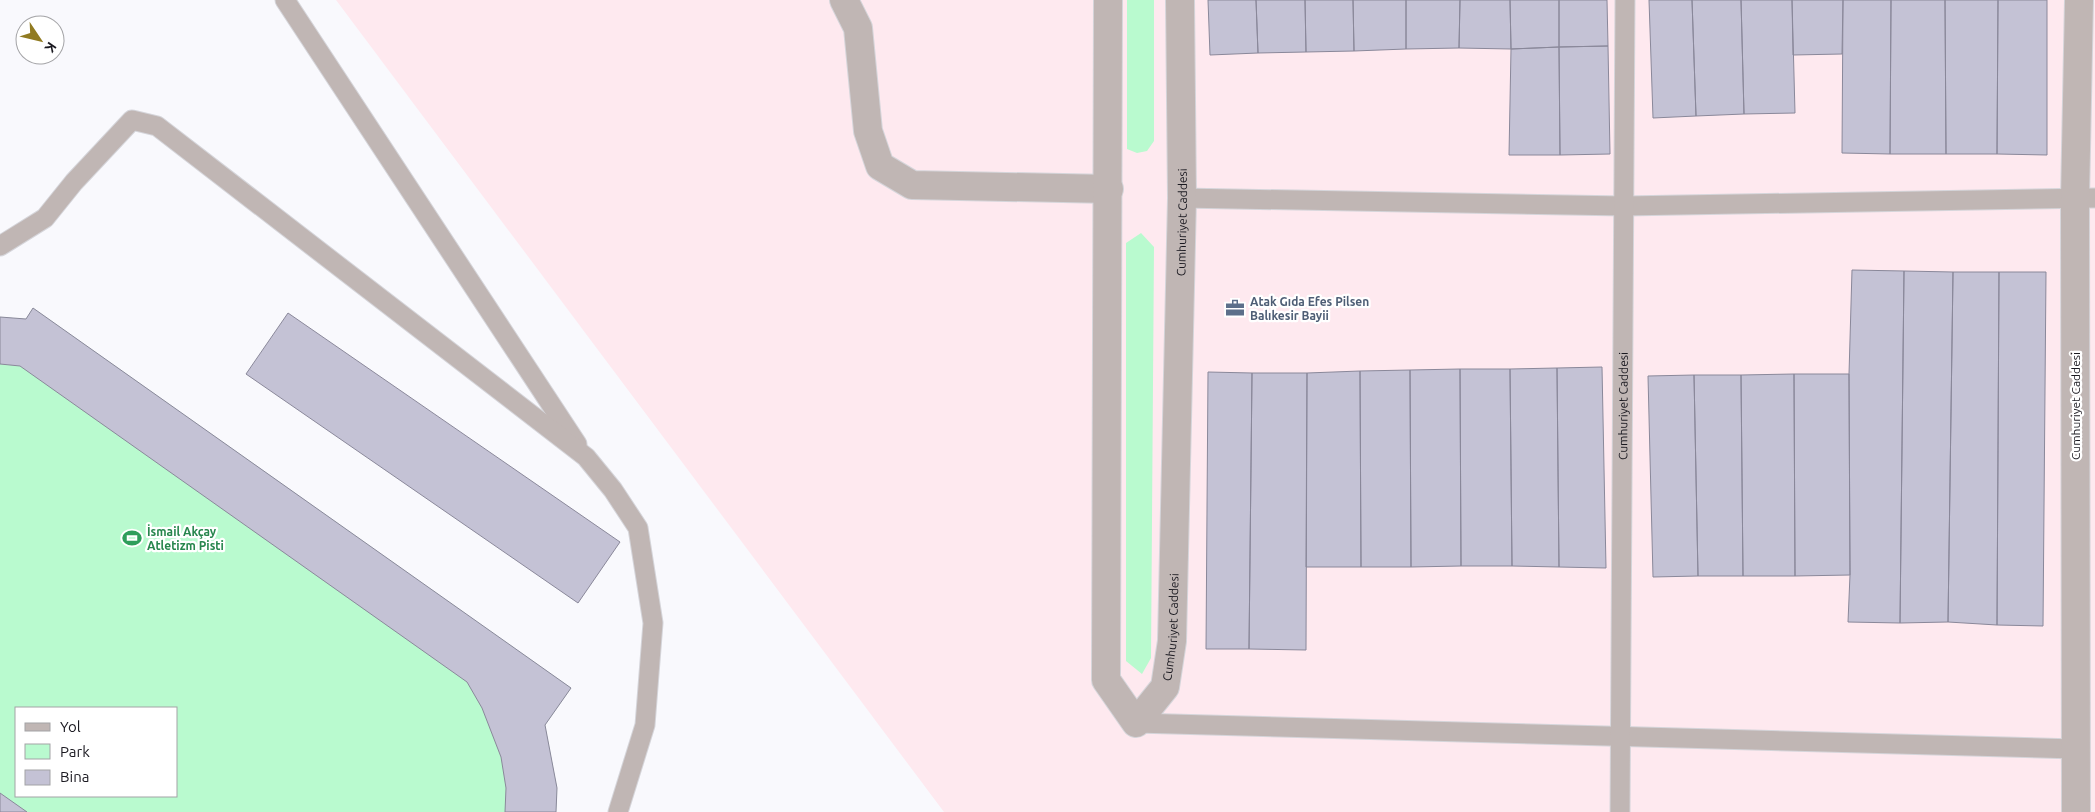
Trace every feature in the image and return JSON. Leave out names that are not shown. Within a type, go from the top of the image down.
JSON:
[{"type":"street","points":[[844,0],[858,28],[868,131],[880,166],[912,185],[1109,189]]},
{"type":"street","points":[[1108,0],[1109,189],[1106,680],[1136,723]]},
{"type":"street","name":"Cumhuriyet Caddesi","points":[[1136,723],[1165,687],[1172,641],[1182,198],[1180,0]]},
{"type":"street","name":"Cumhuriyet Caddesi","points":[[2076,812],[2075,749],[2085,199],[2079,0]]},
{"type":"lane","points":[[285,0],[586,457],[613,490],[638,528],[653,623],[645,725],[618,812]]},
{"type":"lane","name":"Cumhuriyet Caddesi","points":[[1620,812],[1625,0]]},
{"type":"lane","points":[[0,246],[44,218],[74,182],[132,120],[157,126],[586,457]]},
{"type":"lane","points":[[1182,198],[1624,206],[2085,199]]},
{"type":"lane","points":[[1136,723],[2075,749]]},
{"type":"shaded area","points":[[336,0],[2095,0],[2095,812],[944,812]]},
{"type":"green space","points":[[1127,0],[1154,0],[1154,141],[1147,151],[1137,153],[1127,149]]},
{"type":"green space","points":[[1141,233],[1154,247],[1151,658],[1142,674],[1126,661],[1126,243]]},
{"type":"green space","name":"İsmail Akçay Atletizm Pisti","points":[[33,308],[571,688],[545,725],[557,788],[556,812],[0,812],[0,317],[26,319]]},
{"type":"building","points":[[1208,0],[1256,0],[1258,53],[1210,55]]},
{"type":"building","points":[[1256,0],[1305,0],[1306,52],[1258,53]]},
{"type":"building","points":[[1305,0],[1353,0],[1354,51],[1306,52]]},
{"type":"building","points":[[1353,0],[1406,0],[1406,49],[1354,51]]},
{"type":"building","points":[[1406,0],[1460,0],[1459,48],[1406,49]]},
{"type":"building","points":[[1460,0],[1510,0],[1511,49],[1459,48]]},
{"type":"building","points":[[1510,0],[1559,0],[1559,47],[1511,49]]},
{"type":"building","points":[[1559,0],[1607,0],[1608,46],[1559,47]]},
{"type":"building","points":[[1649,0],[1692,0],[1696,116],[1653,118]]},
{"type":"building","points":[[1692,0],[1741,0],[1744,114],[1696,116]]},
{"type":"building","points":[[1741,0],[1792,0],[1795,113],[1744,114]]},
{"type":"building","points":[[1792,0],[1843,0],[1842,54],[1793,55]]},
{"type":"building","points":[[1843,0],[1891,0],[1890,154],[1842,153]]},
{"type":"building","points":[[1891,0],[1945,0],[1946,154],[1890,154]]},
{"type":"building","points":[[1945,0],[1998,0],[1997,154],[1946,154]]},
{"type":"building","points":[[1998,0],[2047,0],[2047,155],[1997,154]]},
{"type":"building","points":[[1608,46],[1610,154],[1560,155],[1559,47]]},
{"type":"building","points":[[1559,47],[1560,155],[1509,155],[1511,49]]},
{"type":"building","points":[[1852,270],[1904,271],[1900,623],[1848,622],[1850,575],[1849,374]]},
{"type":"building","points":[[1904,271],[1953,272],[1948,622],[1900,623]]},
{"type":"building","points":[[1953,272],[1999,272],[1997,625],[1948,622]]},
{"type":"building","points":[[1999,272],[2046,272],[2043,626],[1997,625]]},
{"type":"building","points":[[33,308],[571,688],[545,725],[557,788],[556,812],[505,812],[506,788],[501,757],[482,708],[467,682],[20,366],[0,364],[0,317],[26,319]]},
{"type":"building","points":[[288,313],[620,542],[578,603],[246,374]]},
{"type":"building","points":[[1602,367],[1606,568],[1559,567],[1557,368]]},
{"type":"building","points":[[1557,368],[1559,567],[1512,566],[1510,369]]},
{"type":"building","points":[[1460,369],[1510,369],[1512,566],[1461,566]]},
{"type":"building","points":[[1460,369],[1461,566],[1411,567],[1410,370]]},
{"type":"building","points":[[1410,370],[1411,567],[1361,567],[1360,371]]},
{"type":"building","points":[[1360,371],[1361,567],[1306,567],[1307,373]]},
{"type":"building","points":[[1208,372],[1252,373],[1249,649],[1206,649]]},
{"type":"building","points":[[1252,373],[1307,373],[1306,650],[1249,649]]},
{"type":"building","points":[[1794,374],[1849,374],[1850,575],[1795,576]]},
{"type":"building","points":[[1794,374],[1795,576],[1743,576],[1741,375]]},
{"type":"building","points":[[1694,375],[1741,375],[1743,576],[1698,576]]},
{"type":"building","points":[[1694,375],[1698,576],[1653,577],[1648,376]]},
{"type":"building","points":[[0,793],[27,812],[0,812]]},
{"type":"place","name":"Atak Gıda Efes Pilsen Balıkesir Bayii","points":[[1235,308]]},
{"type":"place","name":"İsmail Akçay Atletizm Pisti","points":[[132,538]]}]
